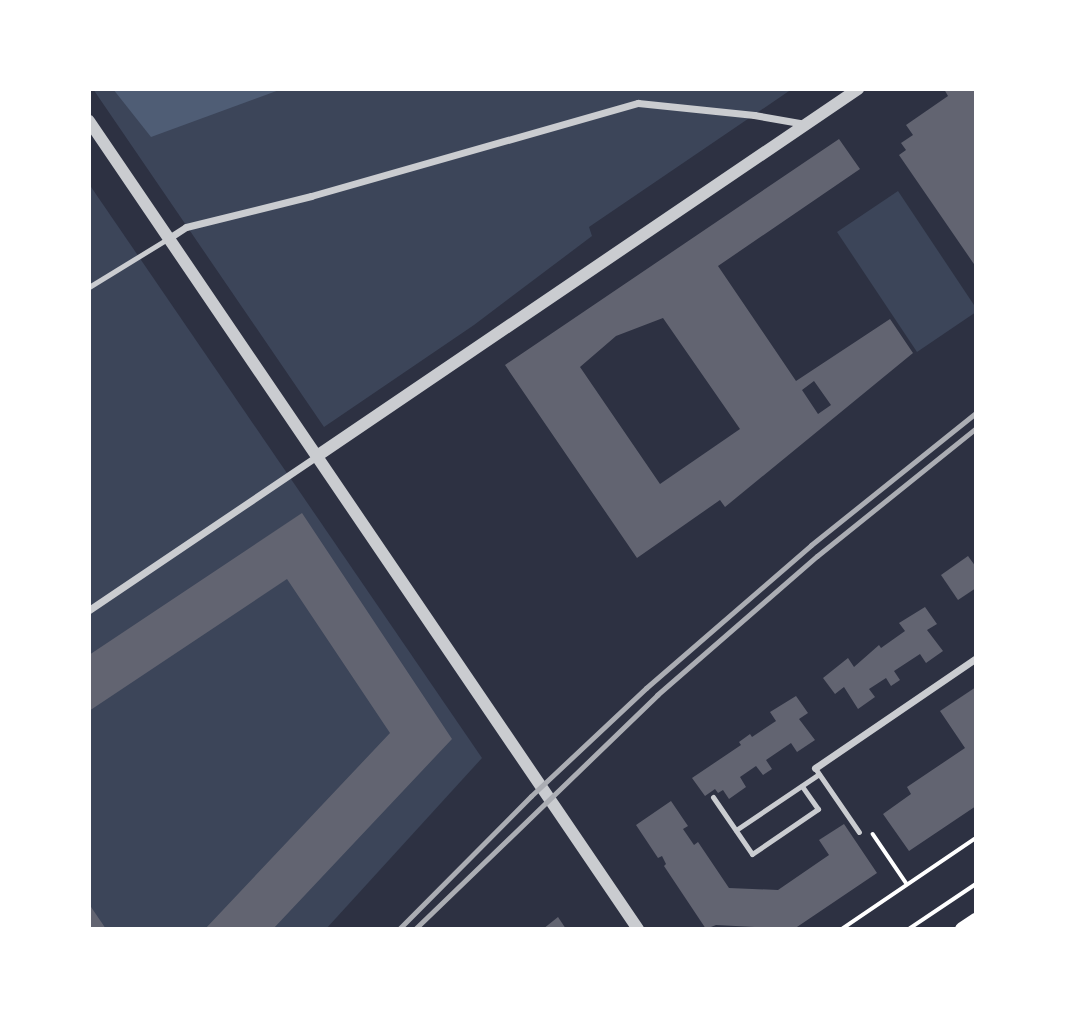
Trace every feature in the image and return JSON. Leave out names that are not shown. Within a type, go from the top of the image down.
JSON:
[{"type":"main road","points":[[962,929],[976,920]]},
{"type":"street","points":[[89,610],[858,89]]},
{"type":"street","points":[[169,238],[186,227],[311,195],[638,103],[754,115],[806,125]]},
{"type":"street","points":[[89,121],[638,929]]},
{"type":"street","points":[[817,771],[976,658]]},
{"type":"lane","points":[[89,287],[169,238]]},
{"type":"lane","points":[[736,831],[802,786],[817,771],[859,832]]},
{"type":"lane","points":[[713,797],[752,854],[818,809],[802,786]]},
{"type":"path","points":[[842,929],[976,838]]},
{"type":"path","points":[[909,929],[976,884]]},
{"type":"shaded area","points":[[93,89],[792,89],[589,227],[592,236],[474,325],[324,427]]},
{"type":"shaded area","points":[[113,89],[282,89],[151,137]]},
{"type":"shaded area","points":[[89,184],[482,758],[326,929],[89,929]]},
{"type":"shaded area","points":[[898,191],[976,308],[976,312],[917,352],[837,232]]},
{"type":"building","points":[[944,89],[976,89],[976,267],[899,155],[906,150],[901,143],[913,135],[906,125],[948,96]]},
{"type":"building","points":[[839,139],[860,169],[718,266],[796,381],[890,319],[913,353],[725,507],[720,500],[637,558],[505,365]],"holes":[[[663,318],[740,429],[660,484],[580,367],[616,336]],[[814,381],[831,405],[818,414],[802,390]]]},
{"type":"building","points":[[302,513],[452,739],[273,929],[205,929],[390,733],[287,579],[89,711],[89,655]]},
{"type":"building","points":[[968,556],[976,567],[976,588],[958,600],[941,575]]},
{"type":"building","points":[[925,607],[937,624],[927,630],[943,651],[926,663],[920,654],[894,671],[900,680],[891,686],[886,678],[869,689],[875,697],[858,709],[844,687],[835,694],[823,678],[848,658],[854,667],[879,645],[881,648],[905,631],[899,623]]},
{"type":"building","points":[[976,687],[976,806],[909,851],[883,814],[911,794],[907,787],[965,748],[940,711]]},
{"type":"building","points":[[796,696],[808,713],[799,719],[815,740],[797,752],[791,743],[766,760],[772,769],[763,775],[756,766],[740,777],[746,787],[729,799],[723,790],[718,793],[715,789],[705,796],[692,778],[741,745],[739,742],[750,734],[752,737],[776,721],[770,712]]},
{"type":"building","points":[[671,801],[688,826],[683,829],[694,845],[698,842],[729,888],[778,890],[829,855],[819,840],[844,824],[877,873],[794,929],[716,925],[706,929],[664,866],[666,864],[662,856],[658,858],[636,825]]},
{"type":"building","points":[[89,904],[106,929],[89,929]]},
{"type":"building","points":[[558,917],[566,929],[543,929]]},
{"type":"railway","points":[[399,929],[531,796],[646,688],[811,545],[976,413]]},
{"type":"railway","points":[[415,929],[657,695],[817,556],[976,428]]}]
